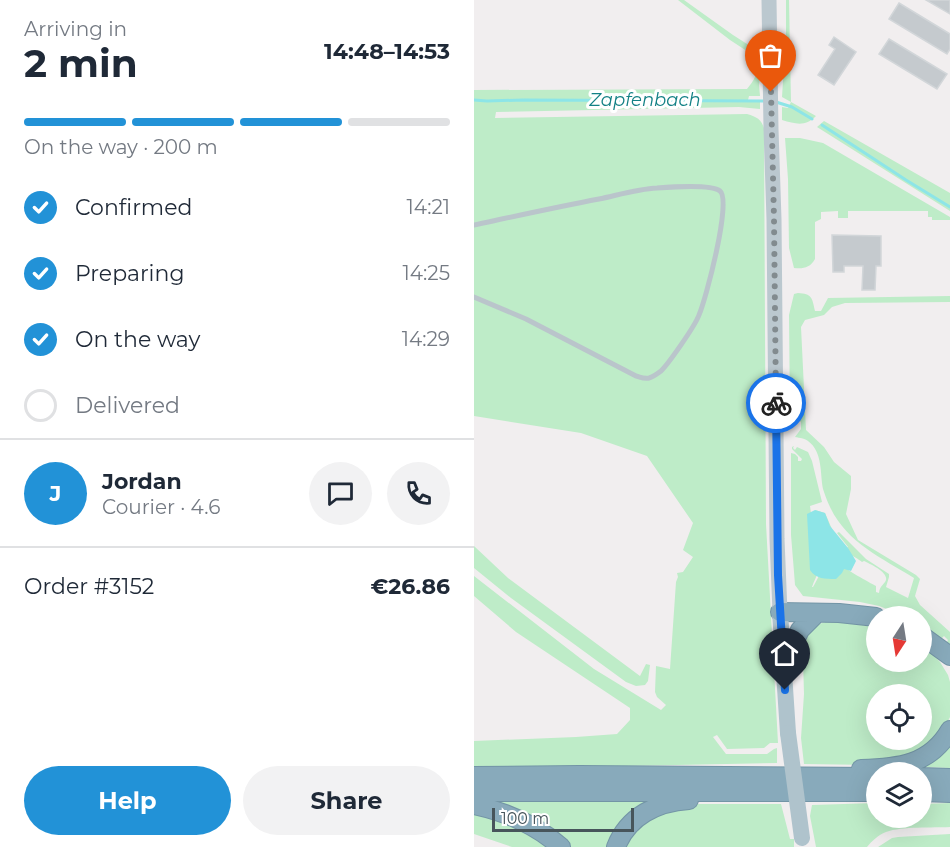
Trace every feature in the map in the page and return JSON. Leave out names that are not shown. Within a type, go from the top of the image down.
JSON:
[{"type":"highway","points":[[780,612],[866,615]]},
{"type":"highway","points":[[782,656],[792,647],[800,630],[817,613]]},
{"type":"highway","points":[[932,645],[949,660]]},
{"type":"highway","points":[[836,776],[845,769],[891,768],[919,760],[934,750],[950,730]]},
{"type":"highway","points":[[474,776],[866,777]]},
{"type":"highway","points":[[932,777],[950,778]]},
{"type":"highway","points":[[616,847],[627,828],[644,812],[662,804],[701,800],[708,791]]},
{"type":"highway","points":[[474,792],[866,792]]},
{"type":"highway","points":[[932,792],[950,793]]},
{"type":"highway","points":[[474,805],[521,820],[561,847]]},
{"type":"main road","points":[[769,0],[770,111],[774,198],[777,539],[788,733],[803,842]]},
{"type":"lane","points":[[474,225],[655,188],[711,188],[723,193],[724,198],[715,259],[698,317],[662,370],[649,378],[636,376],[526,319],[474,297]]},
{"type":"green space","points":[[678,0],[684,0],[758,51],[762,62],[760,96],[749,96],[748,100],[760,101],[760,109],[739,107],[496,112],[495,118],[747,114],[758,119],[763,125],[766,524],[778,743],[770,743],[764,748],[727,749],[717,735],[713,737],[726,754],[767,754],[777,748],[777,763],[576,767],[474,766],[474,741],[617,734],[630,720],[630,708],[516,632],[474,596],[474,576],[594,669],[661,710],[666,705],[655,692],[656,666],[670,669],[677,573],[683,572],[693,557],[683,550],[693,523],[647,456],[581,433],[474,416],[474,90],[747,89],[756,74],[756,57]]},
{"type":"green space","points":[[786,0],[789,0],[791,102],[782,97]]},
{"type":"green space","points":[[791,102],[816,116],[800,124],[782,120],[782,107],[788,108]]},
{"type":"green space","points":[[824,121],[950,193],[950,211],[817,127]]},
{"type":"green space","points":[[785,138],[800,138],[823,143],[950,217],[950,220],[932,220],[932,217],[928,217],[928,211],[848,211],[848,218],[838,218],[838,211],[821,212],[821,219],[815,222],[815,259],[806,267],[794,268],[789,248]]},
{"type":"green space","points":[[798,293],[809,295],[815,311],[821,311],[828,298],[950,296],[950,302],[845,303],[832,307],[824,315],[805,320],[801,327],[806,430],[824,447],[834,462],[851,476],[846,514],[858,540],[920,579],[915,596],[921,606],[879,606],[803,596],[795,585],[791,535],[791,453],[798,457],[798,461],[802,459],[792,449],[794,446],[795,450],[797,447],[808,452],[822,502],[810,506],[812,521],[815,523],[817,515],[815,510],[825,513],[835,536],[845,549],[848,547],[837,533],[839,532],[866,559],[889,574],[886,587],[908,598],[914,578],[866,548],[837,520],[823,489],[819,457],[816,451],[806,440],[795,437],[801,429],[801,422],[790,414],[789,315],[794,294]],"holes":[[[819,539],[826,550],[835,555],[855,557],[882,571],[886,580],[879,593],[876,592],[876,586],[846,569],[840,559],[825,550],[821,569],[812,587],[823,557]]]},
{"type":"green space","points":[[474,546],[508,578],[640,676],[646,664],[650,665],[648,681],[645,685],[636,686],[626,682],[511,598],[474,568]]},
{"type":"green space","points":[[932,616],[950,632],[950,648],[944,636],[940,640],[932,634]]},
{"type":"green space","points":[[836,620],[866,624],[866,672],[932,672],[932,653],[940,662],[950,682],[950,717],[942,734],[932,744],[932,684],[866,684],[866,750],[926,750],[922,754],[885,762],[866,762],[866,765],[804,764],[801,738],[806,632],[823,623]]},
{"type":"green space","points":[[950,739],[950,768],[932,767],[932,762],[926,762]]},
{"type":"green space","points":[[651,801],[611,847],[568,847],[495,802]]},
{"type":"green space","points":[[866,803],[866,828],[909,828],[886,832],[867,847],[816,847],[810,816],[812,805]]},
{"type":"green space","points":[[950,803],[950,827],[932,827],[932,804]]},
{"type":"green space","points":[[694,804],[781,804],[790,839],[794,839],[794,847],[621,847],[649,815]]},
{"type":"green space","points":[[474,810],[487,813],[554,847],[512,847],[474,834]]},
{"type":"green space","points":[[950,834],[950,847],[878,847],[892,838]]},
{"type":"water","points":[[815,510],[825,513],[830,526],[856,561],[851,571],[844,569],[836,579],[818,577],[810,570],[807,514]]},
{"type":"building","points":[[926,0],[950,0],[950,14]]},
{"type":"building","points":[[899,3],[950,34],[950,49],[947,54],[889,19]]},
{"type":"building","points":[[834,37],[856,52],[834,85],[818,75],[835,49],[829,45]]},
{"type":"building","points":[[889,39],[947,74],[937,89],[879,54]]},
{"type":"building","points":[[832,235],[881,236],[881,266],[876,266],[875,290],[862,290],[863,266],[844,266],[844,272],[833,272]]},
{"type":"waterway","name":"Zapfenbach","points":[[474,100],[766,101]]},
{"type":"waterway","name":"Zapfenbach","points":[[776,102],[792,107],[812,119]]},
{"type":"waterway","name":"Zapfenbach","points":[[822,125],[950,207]]},
{"type":"way so far","points":[[771,92],[776,403]]},
{"type":"route","points":[[776,403],[778,575],[785,690]]}]
